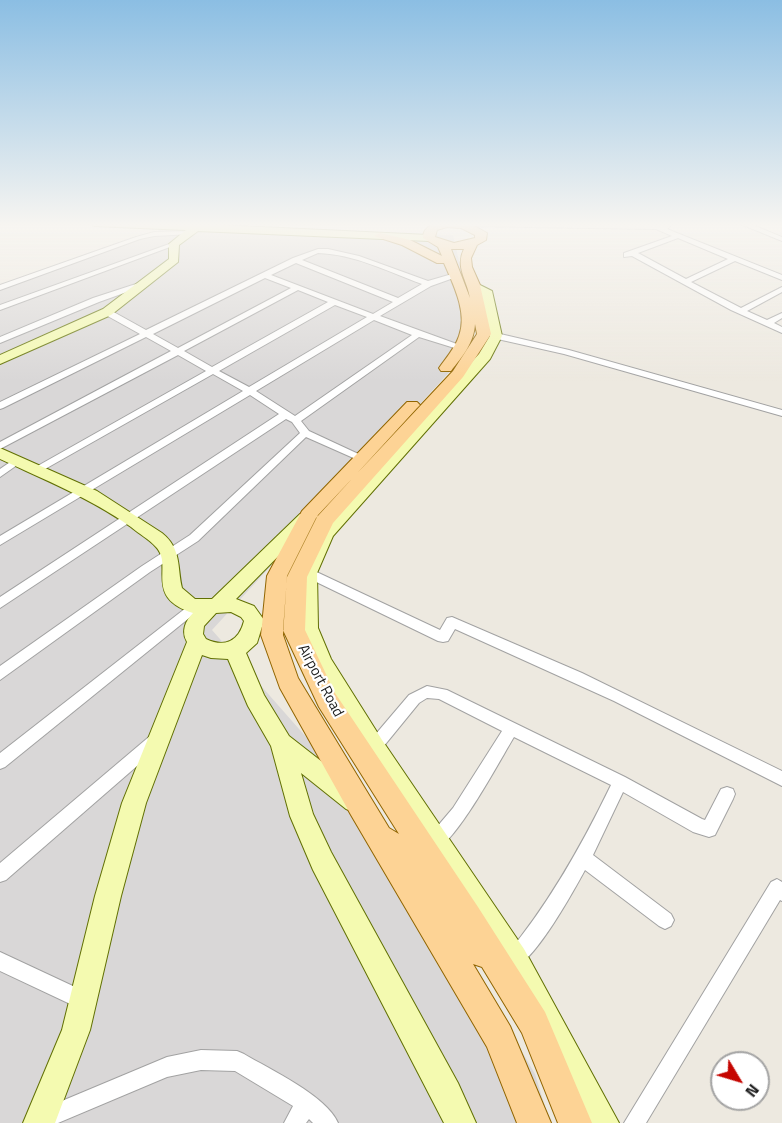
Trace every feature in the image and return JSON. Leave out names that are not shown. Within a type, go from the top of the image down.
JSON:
[{"type":"main road","name":"Airport Road","points":[[461,275],[469,328],[461,347],[444,370],[308,515],[277,576],[263,618],[272,635],[288,681],[499,1037],[534,1123]]},
{"type":"main road","name":"Airport Road","points":[[461,275],[484,334],[458,374],[325,520],[297,578],[294,630],[327,700],[503,957],[534,1023],[575,1123]]},
{"type":"main road","points":[[376,833],[413,861],[466,948],[503,957]]},
{"type":"street","points":[[0,288],[35,275]]},
{"type":"street","points":[[0,308],[89,275]]},
{"type":"street","points":[[0,360],[107,312],[155,275]]},
{"type":"street","points":[[0,406],[264,275]]},
{"type":"street","points":[[266,275],[377,316],[418,334],[461,347]]},
{"type":"street","points":[[334,275],[400,302]]},
{"type":"street","points":[[404,275],[428,284]]},
{"type":"street","points":[[0,541],[428,284],[460,275]]},
{"type":"street","points":[[462,275],[486,291],[496,336],[485,356],[326,533],[308,573],[308,628],[322,663],[436,841],[603,1123]]},
{"type":"street","points":[[672,275],[782,330]]},
{"type":"street","points":[[685,282],[699,275]]},
{"type":"street","points":[[0,340],[96,300],[146,283]]},
{"type":"street","points":[[0,446],[298,287]]},
{"type":"street","points":[[741,311],[782,289]]},
{"type":"street","points":[[38,470],[335,301]]},
{"type":"street","points":[[107,312],[251,392],[290,418],[305,433],[362,458]]},
{"type":"street","points":[[768,323],[782,315]]},
{"type":"street","points":[[0,603],[418,334]]},
{"type":"street","points":[[496,336],[566,352],[782,413]]},
{"type":"street","points":[[0,674],[194,538],[305,433]]},
{"type":"street","points":[[0,453],[84,491],[129,518],[165,545],[169,556],[174,594],[185,603],[207,607],[237,605],[263,618],[250,636],[234,649],[212,652],[202,649],[196,643],[192,629],[195,621],[207,607]]},
{"type":"street","points":[[0,474],[16,461]]},
{"type":"street","points":[[0,762],[207,607],[308,515]]},
{"type":"street","points":[[308,573],[443,637],[452,622],[478,633],[631,701],[782,779]]},
{"type":"street","points":[[39,1122],[76,1030],[134,803],[156,741],[178,693],[196,643]]},
{"type":"street","points":[[234,649],[256,700],[281,742],[302,816],[322,861],[460,1123]]},
{"type":"street","points":[[374,747],[414,699],[421,692],[429,690],[620,782],[686,819],[709,829],[727,794]]},
{"type":"street","points":[[436,841],[459,813],[512,729]]},
{"type":"street","points":[[0,874],[156,741]]},
{"type":"street","points":[[281,742],[360,806]]},
{"type":"street","points":[[503,957],[550,915],[583,858],[620,782]]},
{"type":"street","points":[[583,858],[665,920]]},
{"type":"street","points":[[634,1123],[777,888],[782,892]]},
{"type":"street","points":[[0,961],[83,1001]]},
{"type":"street","points":[[39,1122],[167,1067],[201,1059],[237,1061],[307,1102],[328,1123]]},
{"type":"street","points":[[294,1123],[307,1102]]},
{"type":"shaded area","points":[[37,275],[462,275],[474,325],[466,354],[212,630],[401,845],[535,1074],[550,1123],[0,1123],[0,289]]}]
